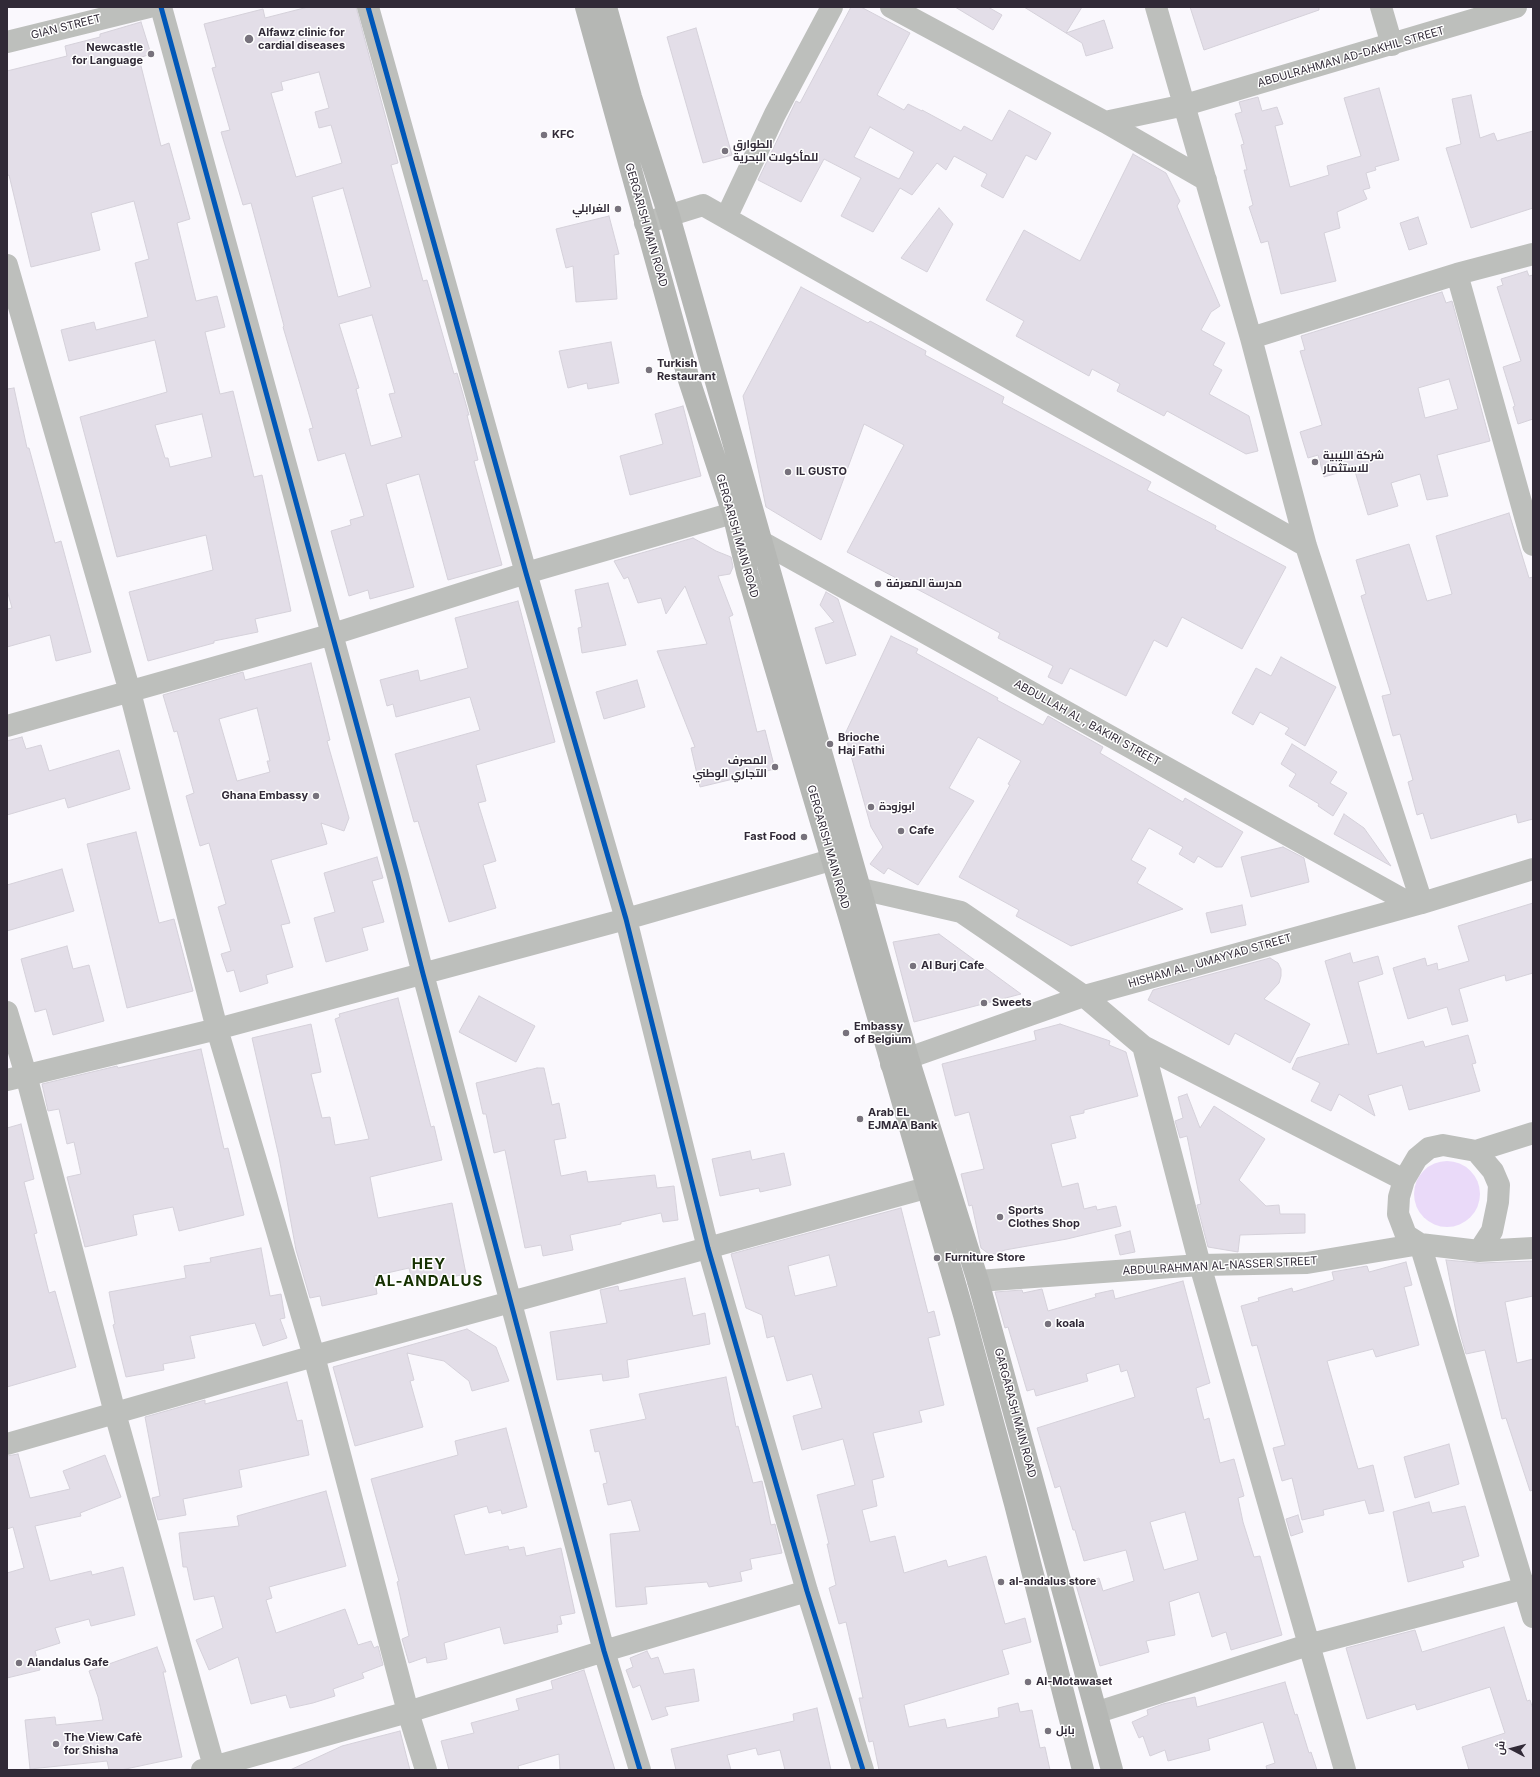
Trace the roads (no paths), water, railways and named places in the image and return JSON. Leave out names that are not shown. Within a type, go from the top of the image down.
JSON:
[{"type":"main road","name":"GERGARISH MAIN ROAD","points":[[586,7],[692,390],[733,514],[747,572],[831,860],[899,1061]]},
{"type":"main road","name":"GERGARISH MAIN ROAD","points":[[606,7],[631,97],[669,216],[861,889],[899,1061]]},
{"type":"main road","points":[[899,1061],[926,1188],[964,1315],[1013,1497],[1083,1770]]},
{"type":"main road","name":"GARGARASH MAIN ROAD","points":[[899,1061],[978,1281],[1098,1712],[1112,1770]]},
{"type":"street","name":"GIAN STREET","points":[[7,42],[149,7]]},
{"type":"street","points":[[161,7],[333,634],[604,1650],[640,1770]]},
{"type":"street","points":[[368,7],[526,573],[626,919],[708,1248],[807,1591],[863,1770]]},
{"type":"street","points":[[726,218],[775,114],[832,7]]},
{"type":"street","points":[[891,7],[1105,122],[1206,180]]},
{"type":"street","points":[[1156,7],[1251,338],[1306,546],[1417,904]]},
{"type":"street","points":[[1381,7],[1392,45]]},
{"type":"street","name":"ABDULRAHMAN AD-DAKHIL STREET","points":[[1105,122],[1185,105],[1392,45],[1516,7]]},
{"type":"street","points":[[645,223],[703,205],[1306,546]]},
{"type":"street","points":[[1251,338],[1457,274],[1533,254]]},
{"type":"street","points":[[7,265],[130,692],[217,1029],[314,1356],[408,1712],[426,1770]]},
{"type":"street","points":[[1457,274],[1533,545]]},
{"type":"street","points":[[7,726],[333,634],[526,573],[733,514]]},
{"type":"street","name":"ABDULLAH AL , BAKIRI STREET","points":[[762,542],[1417,904]]},
{"type":"street","points":[[16,1078],[217,1029],[423,974],[626,919],[831,860]]},
{"type":"street","name":"HISHAM AL , UMAYYAD STREET","points":[[899,1061],[1084,996],[1417,904],[1533,869]]},
{"type":"street","points":[[861,889],[961,912],[1084,996],[1143,1046],[1404,1180]]},
{"type":"street","points":[[7,1012],[16,1078],[115,1413],[210,1769],[408,1712],[604,1650],[807,1591]]},
{"type":"street","points":[[1143,1046],[1200,1265],[1345,1770]]},
{"type":"street","points":[[1533,1133],[1476,1151],[1443,1145],[1430,1148],[1417,1158],[1404,1180],[1399,1197],[1398,1214],[1406,1235],[1420,1244],[1529,1587],[1533,1617]]},
{"type":"street","points":[[1476,1151],[1493,1171],[1499,1185],[1498,1202],[1492,1230],[1479,1251]]},
{"type":"street","points":[[7,1444],[314,1356],[926,1188]]},
{"type":"street","name":"ABDULRAHMAN AL-NASSER STREET","points":[[978,1281],[1200,1265],[1307,1263],[1420,1244],[1479,1251],[1533,1248]]},
{"type":"street","points":[[1098,1712],[1308,1645],[1529,1587]]},
{"type":"place","name":"Alfawz clinic for cardial diseases","points":[[249,39]]},
{"type":"place","name":"Newcastle for Language","points":[[151,54]]},
{"type":"place","name":"KFC","points":[[544,135]]},
{"type":"place","name":"الطوارق للمأكولات البحرية","points":[[725,151]]},
{"type":"place","name":"الغرابلي","points":[[618,209]]},
{"type":"place","name":"Turkish Restaurant","points":[[649,370]]},
{"type":"place","name":"شركة الليبية للاستثمار","points":[[1315,462]]},
{"type":"place","name":"IL GUSTO","points":[[788,472]]},
{"type":"place","name":"مدرسة المعرفة","points":[[878,584]]},
{"type":"place","name":"Brioche Haj Fathi","points":[[830,744]]},
{"type":"place","name":"المصرف التجاري الوطني","points":[[775,767]]},
{"type":"place","name":"Ghana Embassy","points":[[316,796]]},
{"type":"place","name":"ابوزودة","points":[[871,807]]},
{"type":"place","name":"Cafe","points":[[901,831]]},
{"type":"place","name":"Fast Food","points":[[804,837]]},
{"type":"place","name":"Al Burj Cafe","points":[[913,966]]},
{"type":"place","name":"Sweets","points":[[984,1003]]},
{"type":"place","name":"Embassy of Belgium","points":[[846,1033]]},
{"type":"place","name":"Arab EL EJMAA Bank","points":[[860,1119]]},
{"type":"place","name":"Sports Clothes Shop","points":[[1000,1217]]},
{"type":"place","name":"Furniture Store","points":[[937,1258]]},
{"type":"place","name":"koala","points":[[1048,1324]]},
{"type":"place","name":"al-andalus store","points":[[1001,1582]]},
{"type":"place","name":"Alandalus Gafe","points":[[19,1663]]},
{"type":"place","name":"Al-Motawaset","points":[[1028,1682]]},
{"type":"place","name":"بابل","points":[[1048,1731]]},
{"type":"place","name":"The View Cafè for Shisha","points":[[56,1744]]},
{"type":"district","name":"HEY AL-ANDALUS","points":[[429,1272]]}]
